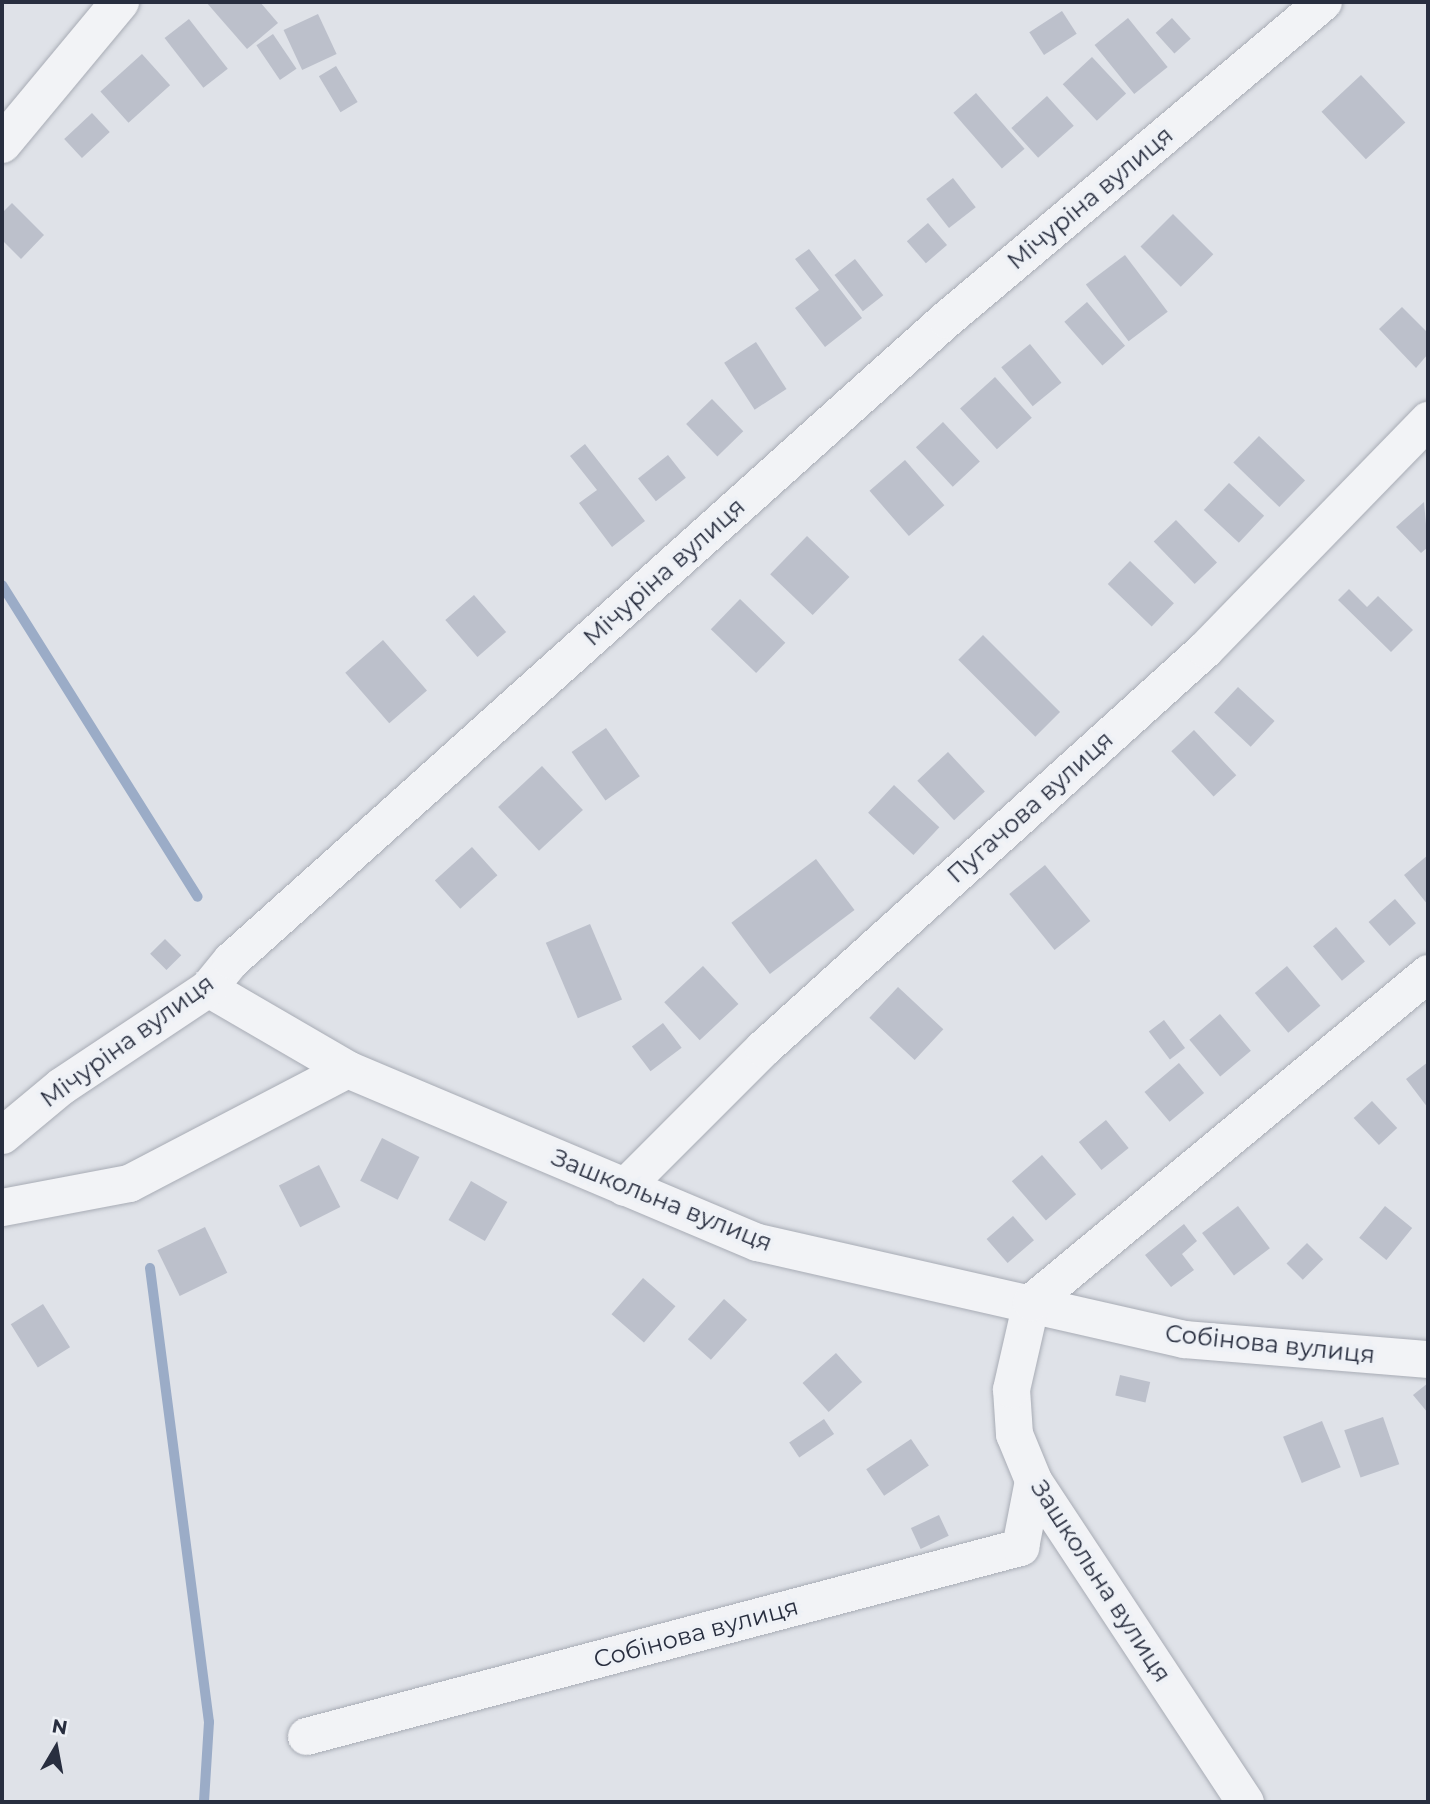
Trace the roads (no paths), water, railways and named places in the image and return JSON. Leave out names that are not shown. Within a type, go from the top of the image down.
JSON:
[{"type":"street","points":[[2,144],[120,2]]},
{"type":"street","name":"Мічуріна вулиця","points":[[2,1135],[61,1086],[208,988],[231,960],[946,319],[1323,2]]},
{"type":"street","name":"Пугачова вулиця","points":[[624,1187],[763,1048],[1205,649],[1428,420]]},
{"type":"street","points":[[1031,1302],[1428,974]]},
{"type":"street","name":"Зашкольна вулиця","points":[[208,988],[346,1069],[757,1242],[1031,1302],[1011,1389],[1014,1434],[1033,1480],[1245,1802]]},
{"type":"street","points":[[2,1207],[129,1183],[346,1069]]},
{"type":"street","name":"Собінова вулиця","points":[[1031,1302],[1184,1339],[1428,1359]]},
{"type":"street","name":"Собінова вулиця","points":[[306,1736],[1020,1547],[1033,1480]]},
{"type":"waterway","points":[[2,585],[198,897]]},
{"type":"waterway","points":[[150,1268],[209,1722],[204,1802]]}]
